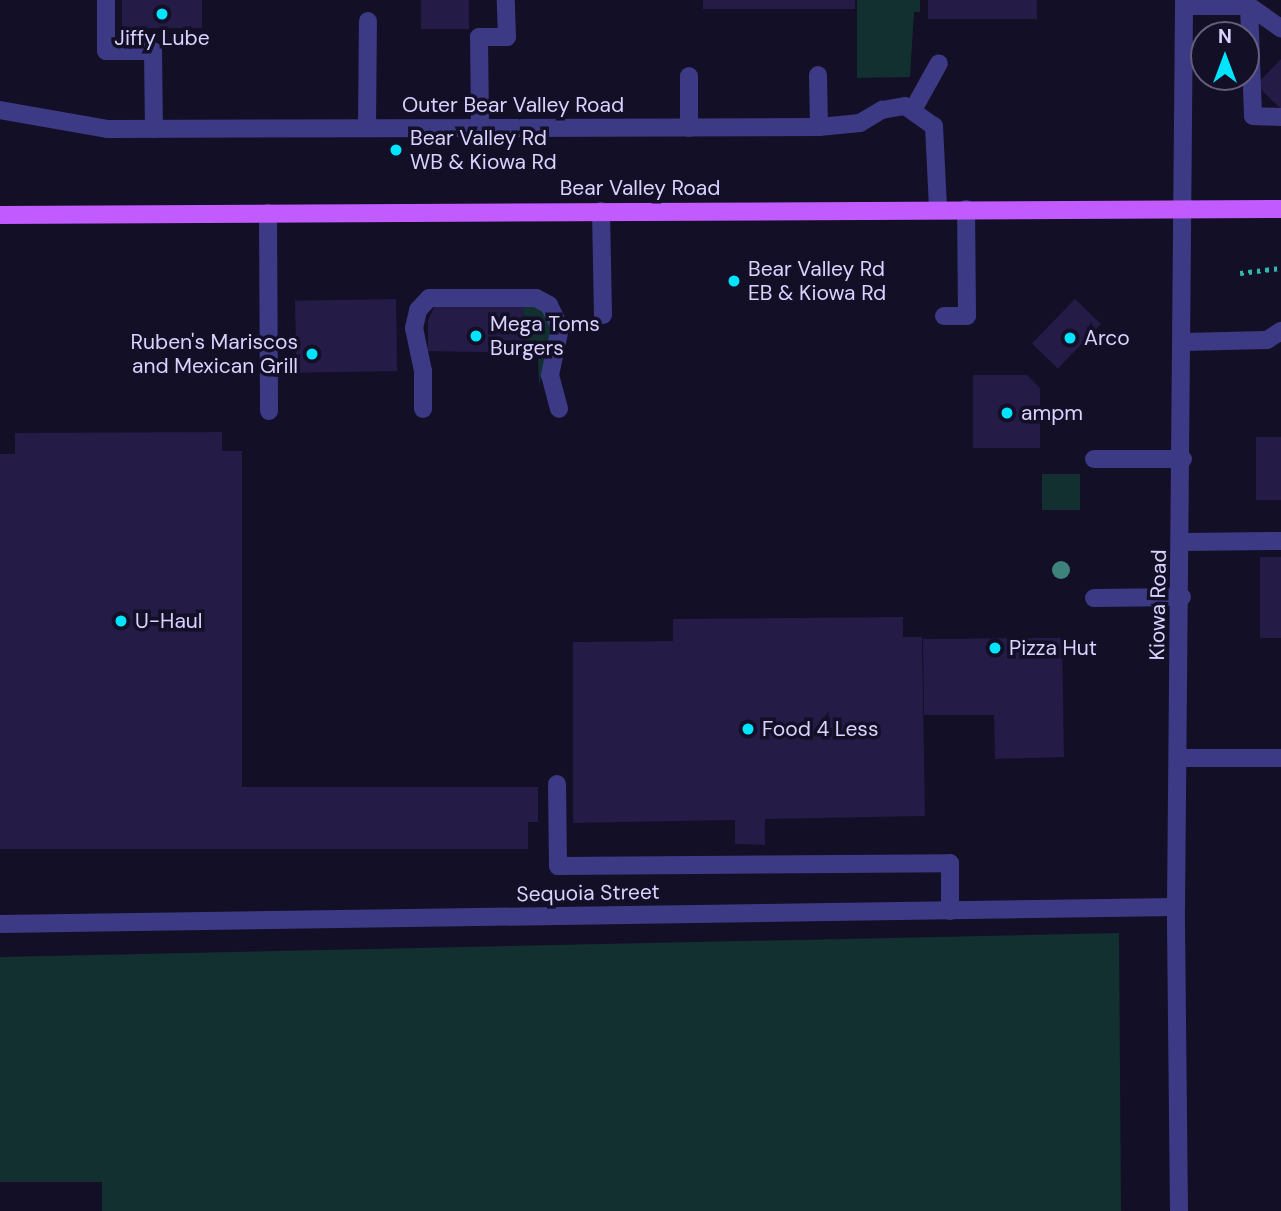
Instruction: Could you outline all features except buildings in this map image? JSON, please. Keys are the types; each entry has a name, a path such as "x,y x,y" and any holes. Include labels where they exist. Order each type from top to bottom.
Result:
{"main road":[{"name":"Bear Valley Road","path":"0,215 1281,209"}],"street":[{"path":"106,0 106,51 153,51 154,129"},
{"path":"480,128 479,37 507,37 506,0"},
{"path":"1184,3 1249,6 1281,28"},
{"name":"Kiowa Road","path":"1179,1211 1176,907 1182,597 1184,3"},
{"path":"1249,6 1253,116 1281,117"},
{"path":"368,21 368,128"},
{"path":"938,209 934,126 914,108 939,63"},
{"path":"818,75 819,127"},
{"path":"689,76 689,128"},
{"name":"Outer Bear Valley Road","path":"0,110 108,129 689,128 819,127 860,123 896,107 914,108"},
{"path":"944,316 967,316 966,209"},
{"path":"601,211 603,315"},
{"path":"268,213 269,411"},
{"path":"423,409 423,371 414,328 418,310 429,298 536,298 549,305 560,328 550,375 559,409"},
{"path":"1183,342 1266,340 1281,331"},
{"path":"1094,459 1182,459"},
{"path":"1182,542 1281,541"},
{"path":"1094,598 1182,597"},
{"path":"1178,758 1281,758"},
{"path":"556,784 558,866 950,863 950,911"},
{"name":"Sequoia Street","path":"0,924 1176,907"}],"path":[{"path":"1240,273 1281,268"}],"green space":[{"path":"857,0 920,0 920,12 914,12 910,77 857,78"},
{"path":"523,304 538,306 553,325 539,385 538,357 524,356"},
{"path":"1042,474 1080,474 1080,510 1042,510"},
{"path":"1119,933 1121,1211 102,1211 102,1182 0,1182 0,957"}],"place":[{"name":"Jiffy Lube","path":"162,14"},
{"name":"Bear Valley Rd WB & Kiowa Rd","path":"396,150"},
{"name":"Bear Valley Rd EB & Kiowa Rd","path":"734,281"},
{"name":"Mega Toms Burgers","path":"476,336"},
{"name":"Arco","path":"1070,338"},
{"name":"Ruben's Mariscos and Mexican Grill","path":"312,354"},
{"name":"ampm","path":"1007,413"},
{"name":"U-Haul","path":"121,621"},
{"name":"Pizza Hut","path":"995,648"},
{"name":"Food 4 Less","path":"748,729"}]}
